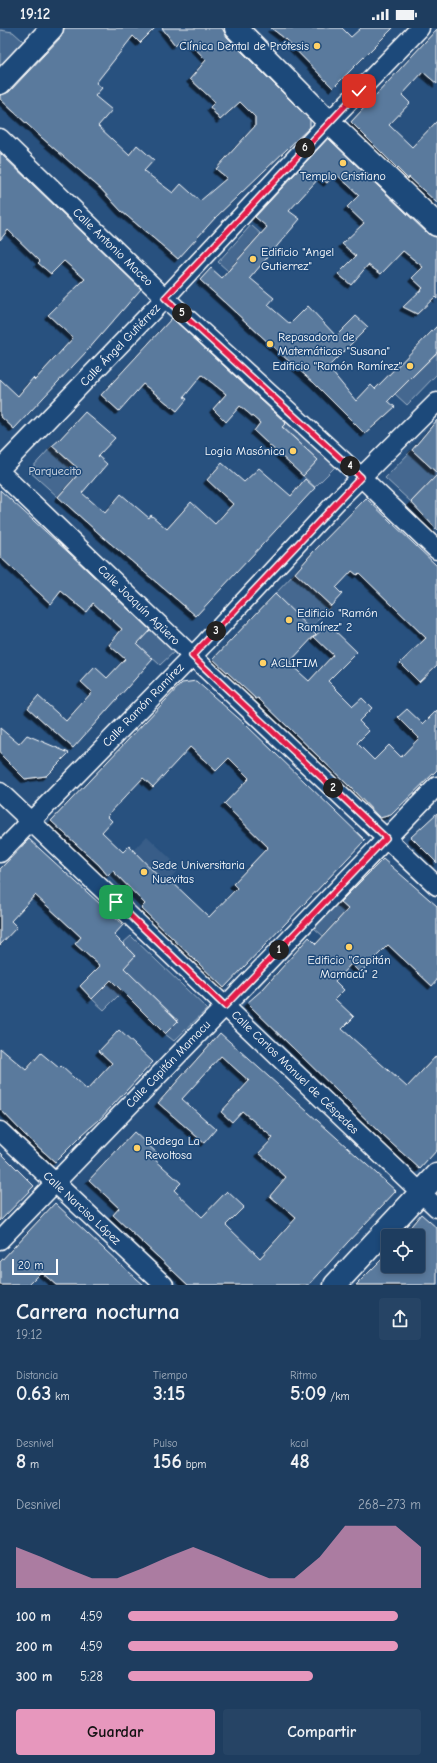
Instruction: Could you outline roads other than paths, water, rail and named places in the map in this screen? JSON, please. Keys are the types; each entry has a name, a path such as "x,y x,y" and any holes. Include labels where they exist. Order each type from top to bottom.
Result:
{"main road":[{"path":"0,83 52,28"},
{"path":"236,28 329,122 437,225"},
{"path":"335,1285 437,1176"}],"street":[{"name":"Calle Ángel Gutiérrez","path":"0,470 165,298 329,122 420,28"},
{"name":"Calle Antonio Maceo","path":"0,138 165,298 361,477 437,550"},
{"name":"Calle Ramón Ramírez","path":"0,853 192,656 361,477 437,402"},
{"name":"Calle Joaquín Agüero","path":"0,470 192,656 437,886"},
{"name":"Calle Capitán Mamacu","path":"0,1240 437,786"},
{"name":"Calle Carlos Manuel de Céspedes","path":"0,792 437,1208"},
{"name":"Calle Narciso López","path":"0,1131 164,1285"}],"place":[{"name":"Clínica Dental de Prótesis","path":"317,46"},
{"name":"Templo Cristiano","path":"343,163"},
{"name":"Edificio \"Angel Gutierrez\"","path":"253,259"},
{"name":"Repasadora de Matemáticas \"Susana\"","path":"270,344"},
{"name":"Edificio \"Ramón Ramírez\"","path":"410,366"},
{"name":"Logia Masónica","path":"293,451"},
{"name":"Edificio \"Ramón Ramírez\" 2","path":"289,620"},
{"name":"ACLIFIM","path":"263,663"},
{"name":"Sede Universitaria Nuevitas","path":"144,872"},
{"name":"Edificio \"Capitán Mamacú\" 2","path":"349,947"},
{"name":"Bodega La Revoltosa","path":"137,1148"}],"park label":[{"name":"Parquecito","path":"55,471"}]}
